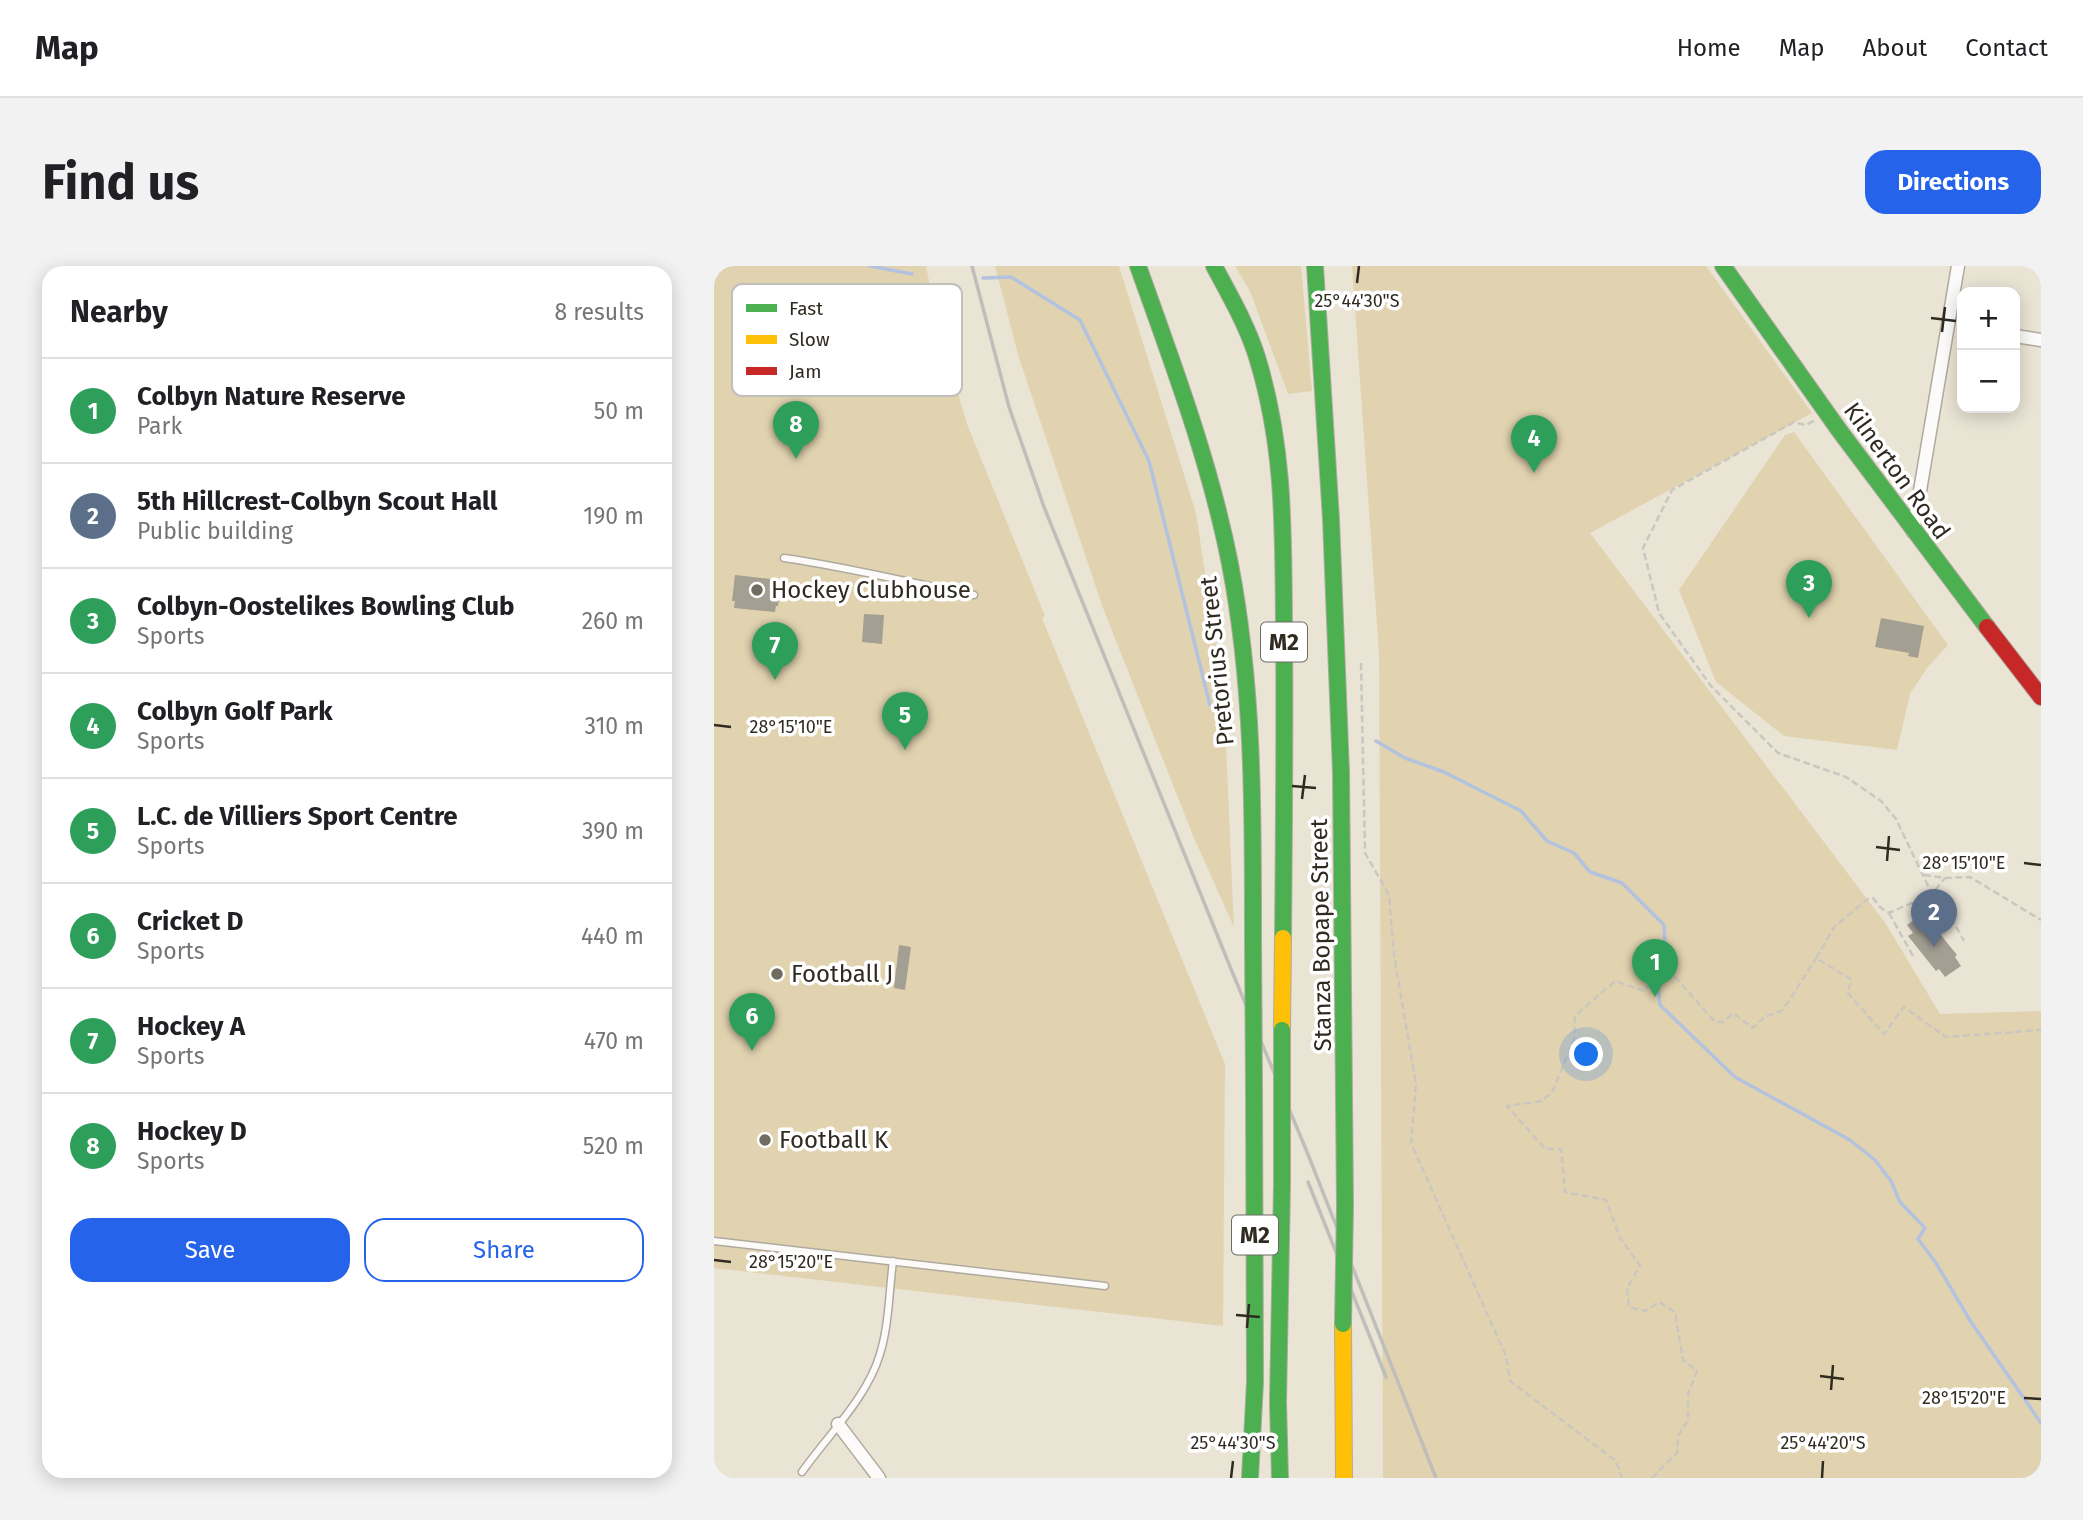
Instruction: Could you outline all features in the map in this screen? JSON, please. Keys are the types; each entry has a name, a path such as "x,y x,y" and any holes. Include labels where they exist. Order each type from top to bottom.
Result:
{"main road":[{"name":"Pretorius Street","path":"1138,266 1171,358 1211,486 1230,564 1241,635 1253,795 1255,1382"},
{"name":"M2","path":"1214,266 1237,309 1257,357 1278,447 1283,495 1285,694 1278,1402 1280,1478"},
{"name":"Stanza Bopape Street","path":"1315,266 1340,737 1344,934 1344,1478"},
{"name":"Kilnerton Road","path":"1723,266 1913,532 2041,697"},
{"name":"M2","path":"1255,1382 1257,1478"},
{"path":"1250,1478 1255,1382"}],"street":[{"path":"1913,532 1958,266"},
{"path":"1948,325 1957,326"},
{"path":"2020,337 2041,340"},
{"path":"838,1424 879,1478"}],"lane":[{"path":"783,558 848,568 898,581 974,594"},
{"path":"714,1241 1105,1286"},
{"path":"802,1472 864,1387 880,1353 893,1261"}],"path":[{"path":"1805,425 1794,422 1672,491 1643,548 1659,613 1712,686 1778,753 1846,777 1881,801 1896,819 1924,875 1964,941"},
{"path":"1361,663 1365,853 1389,895 1394,955 1416,1084 1411,1143 1506,1356 1510,1381 1616,1461 1622,1478"},
{"path":"1924,875 1970,877 2041,920"},
{"path":"1889,913 1934,892 1945,878"},
{"path":"1652,1478 1676,1453 1678,1436 1688,1420 1688,1394 1698,1371 1683,1360 1675,1312 1659,1302 1645,1311 1629,1307 1627,1289 1640,1265 1620,1238 1606,1200 1565,1192 1561,1149 1545,1149 1507,1106 1541,1101 1552,1093 1574,1039 1575,1016 1615,981 1644,991 1666,967 1715,1021 1724,1021 1733,1013 1753,1028 1764,1017 1781,1011 1835,926 1872,898 1889,913 1913,956"},
{"path":"1816,958 1852,980 1847,992 1884,1034 1904,1007 1945,1037 2041,1030"}],"shaded area":[{"path":"714,266 926,266 930,284 732,284 732,396 959,396 967,424 1045,616 1042,618 1225,1064 1223,1326 714,1268"},
{"path":"995,266 1119,266 1196,513 1224,701 1234,927 1194,838 1103,608 1019,358"},
{"path":"1235,266 1301,266 1312,391 1288,394 1250,291"},
{"path":"1352,266 1706,266 1812,413 1590,533 1886,924 1940,1014 2041,1011 2041,1478 1383,1478 1379,653"},
{"path":"1794,432 1948,645 1927,668 1910,694 1897,750 1784,736 1716,682 1679,590 1785,435"}],"building":[{"name":"Hockey Clubhouse","path":"735,575 781,580 775,612 734,608 735,601 732,601"},
{"path":"864,614 884,615 882,644 862,642"},
{"path":"1881,618 1924,626 1918,658 1908,656 1909,653 1875,647"},
{"path":"1923,913 1957,955 1955,957 1961,966 1945,977 1939,969 1936,971 1908,936 1913,933 1907,925"},
{"path":"899,945 911,947 905,990 894,988"}],"waterway":[{"path":"870,266 912,274"},
{"path":"983,278 1011,277 1080,320 1149,461 1210,705"},
{"path":"1376,741 1405,758 1444,772 1521,811 1547,841 1574,853 1590,872 1622,883 1664,925 1665,944 1655,960 1660,1005 1735,1077 1850,1140 1875,1160 1891,1181 1900,1202 1925,1228 1918,1239 2041,1423"}],"railway":[{"path":"972,266 1009,407 1044,507 1307,1152 1436,1478"},
{"path":"1308,1182 1386,1377"}],"traffic: fast":[{"path":"1138,266 1201,451 1230,564 1248,704 1253,939"},
{"path":"1214,266 1253,345 1266,391 1278,457 1284,590 1283,938"},
{"path":"1315,266 1331,519 1341,772 1345,1206"},
{"path":"1723,266 1839,430 1987,627"},
{"path":"1253,939 1254,1088"},
{"path":"1282,1030 1282,1185"},
{"path":"1254,1088 1255,1382"},
{"path":"1280,1478 1278,1402 1282,1185"},
{"path":"1343,1324 1345,1206"},
{"path":"1250,1478 1255,1382"}],"traffic: slow":[{"path":"1282,1030 1283,938"},
{"path":"1343,1324 1344,1478"}],"traffic: jam":[{"path":"1987,627 2041,697"}],"place":[{"name":"Hockey D","path":"796,459"},
{"name":"Colbyn Golf Park","path":"1534,473"},
{"name":"Hockey Clubhouse","path":"757,590"},
{"name":"Colbyn-Oostelikes Bowling Club","path":"1809,618"},
{"name":"Hockey A","path":"775,680"},
{"name":"L.C. de Villiers Sport Centre","path":"905,750"},
{"name":"5th Hillcrest-Colbyn Scout Hall","path":"1934,947"},
{"name":"Football J","path":"777,974"},
{"name":"Colbyn Nature Reserve","path":"1655,997"},
{"name":"Cricket D","path":"752,1051"},
{"name":"Football K","path":"765,1140"}]}
